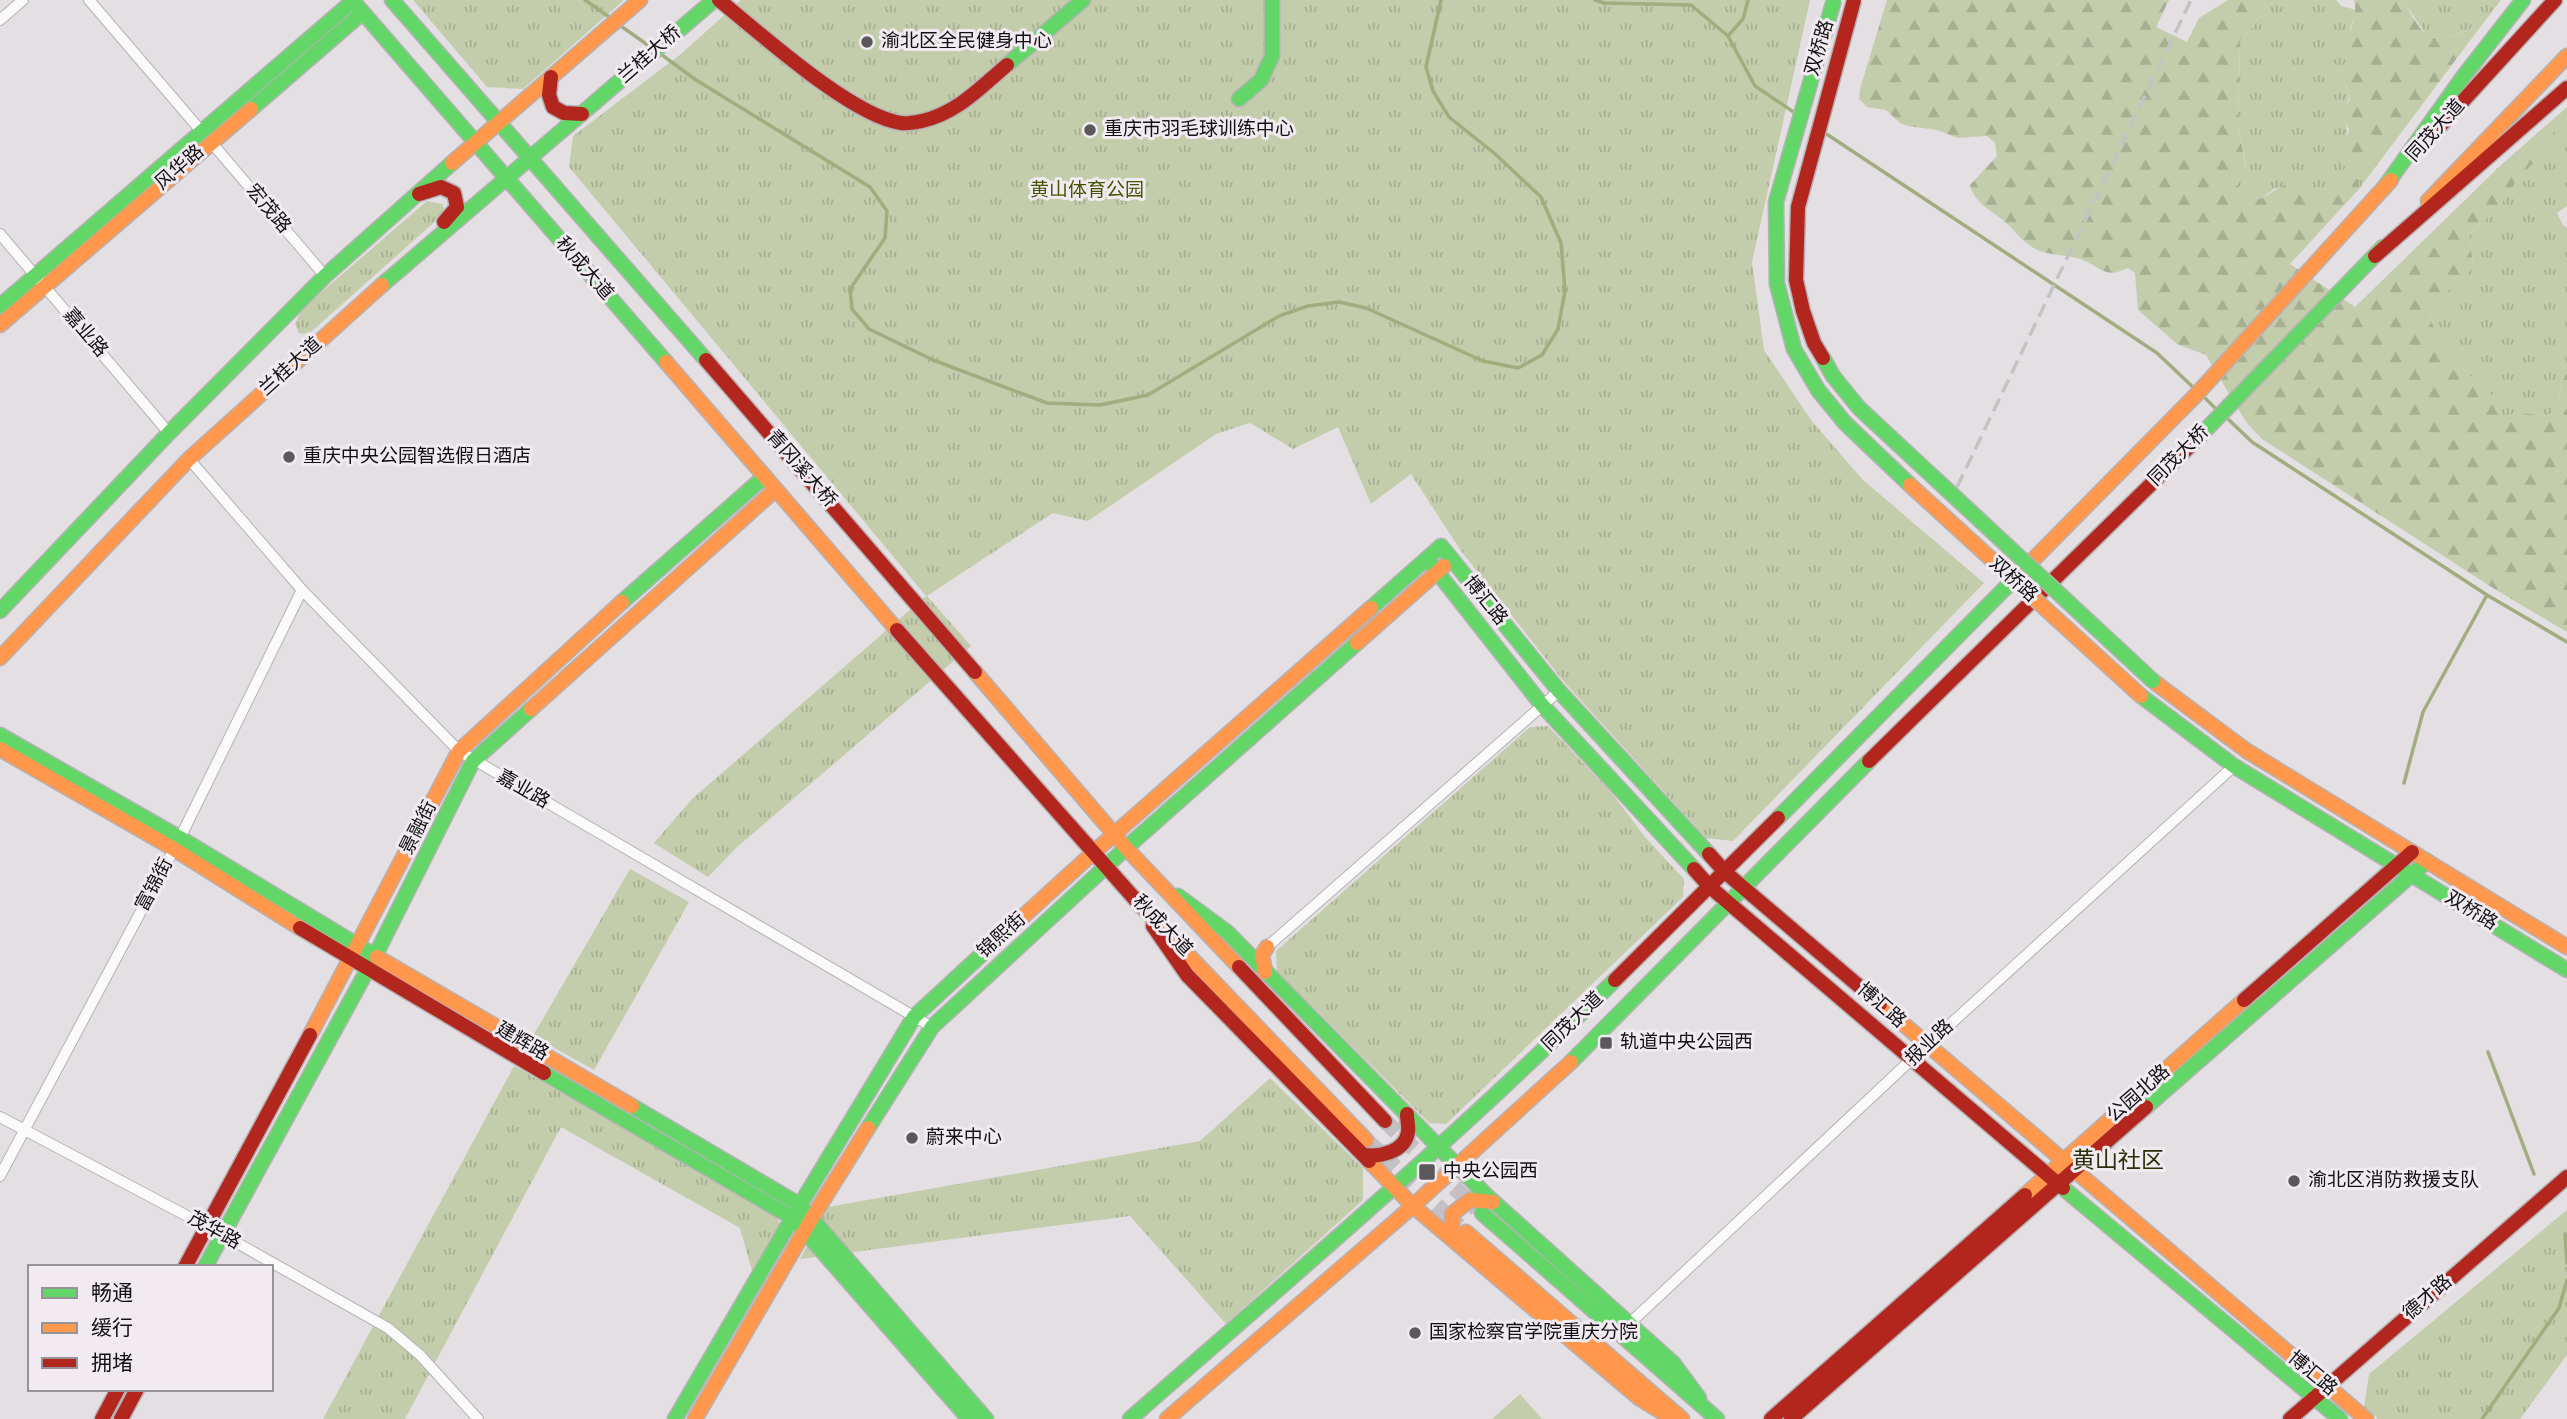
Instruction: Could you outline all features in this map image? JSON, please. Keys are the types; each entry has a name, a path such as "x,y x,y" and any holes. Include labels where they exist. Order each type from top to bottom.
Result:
{"main road":[{"name":"秋成大道","path":"392,0 613,255"},
{"name":"兰桂大道","path":"0,611 169,433 325,276 640,0"},
{"path":"717,0 839,93 871,114 900,123 932,119 957,108 1083,0"},
{"name":"兰桂大桥","path":"602,97 717,0"},
{"path":"1240,99 1261,80 1272,56 1272,0"},
{"name":"双桥路","path":"1833,0 1776,202 1777,284 1784,317 1794,349 1818,390 1875,454 2141,696 2234,766 2561,966"},
{"name":"双桥路","path":"1854,0 1798,207 1796,281 1814,343 1833,376 1859,408 1889,438 2152,681 2247,751 2567,947"},
{"path":"2384,188 2462,77 2523,0"},
{"name":"同茂大道","path":"2316,263 2555,0"},
{"name":"风华路","path":"0,325 41,280 356,5"},
{"name":"秋成大道","path":"356,5 816,537"},
{"path":"2375,256 2567,56"},
{"path":"551,77 548,91 550,102 556,111 567,115 582,114"},
{"path":"2375,256 2567,88"},
{"name":"兰桂大道","path":"0,658 189,459 371,296 602,97"},
{"path":"371,296 457,207 457,197 446,188 435,188 413,197"},
{"name":"青冈溪大桥","path":"613,255 986,685"},
{"name":"同茂大桥","path":"2012,621 2218,418 2375,256"},
{"name":"同茂大桥","path":"1991,600 2196,395 2316,263"},
{"name":"风华路","path":"0,306 41,280"},
{"name":"景融街","path":"186,1265 355,953 459,751 764,477"},
{"name":"景融街","path":"206,1265 372,962 473,761 775,490"},
{"name":"青冈溪大桥","path":"816,537 964,707"},
{"name":"锦熙街","path":"675,1419 796,1211 914,1017 1094,852 1441,546"},
{"name":"博汇路","path":"1441,546 1559,691 1725,872 2366,1419"},
{"name":"博汇路","path":"1427,559 1542,705 1728,904 2340,1419"},
{"name":"锦熙街","path":"695,1419 808,1225 932,1027 1126,848 1451,560"},
{"name":"同茂大道","path":"1130,1419 1439,1147 1560,1035 1725,872 1991,600"},
{"name":"同茂大道","path":"1167,1419 1413,1206 1568,1065 1933,697 2012,621"},
{"name":"秋成大道","path":"986,685 1126,848 1385,1121"},
{"name":"秋成大道","path":"964,707 1130,894 1366,1140"},
{"name":"建辉路","path":"0,735 355,953 796,1211 969,1419"},
{"name":"建辉路","path":"0,749 177,844"},
{"name":"公园北路","path":"2069,1166 2413,852"},
{"name":"公园北路","path":"1771,1419 2427,861"},
{"path":"1151,875 1227,932 1494,1203 1673,1363 1715,1417"},
{"path":"1130,894 1187,975 1413,1206 1461,1237 1682,1419"},
{"path":"1265,972 1262,955 1267,947"},
{"path":"1364,1156 1373,1157 1395,1151 1408,1135 1407,1114"},
{"name":"德才路","path":"2290,1419 2567,1177"},
{"name":"公园北路","path":"1791,1419 2053,1180"},
{"path":"1494,1203 1477,1198 1462,1202 1452,1214 1451,1228 1639,1398 1673,1419"},
{"path":"1482,1213 1715,1417"},
{"name":"建辉路","path":"808,1225 986,1419"},
{"path":"102,1419 117,1391"},
{"path":"121,1419 136,1391"}],"street":[{"path":"0,20 23,0"},
{"name":"宏茂路","path":"89,0 325,276"},
{"name":"嘉业路","path":"0,234 169,433"},
{"name":"嘉业路","path":"189,459 302,590 459,751 932,1027"},
{"name":"富锦街","path":"0,1176 177,844 302,590"},
{"path":"1267,947 1559,691"},
{"name":"报业路","path":"1629,1324 1927,1046 2234,766"},
{"name":"茂华路","path":"0,1117 222,1235 387,1328 420,1354 478,1419"}],"green space":[{"path":"413,0 624,0 523,89 487,87"},
{"name":"黄山体育公园","path":"741,0 1810,0 1752,262 1764,350 1811,420 1863,480 1984,583 1733,841 1706,838 1565,683 1461,551 1411,474 1371,504 1338,427 1293,449 1250,423 1216,434 1088,521 1053,513 927,596 971,646 736,848 708,877 654,843 692,799 926,596 569,167 573,136 681,54"},
{"path":"1887,0 2169,0 2156,27 2187,42 2199,18 2228,0 2263,0 2266,8 2240,40 2238,126 2247,173 2238,177 2237,185 2242,191 2260,199 2284,185 2303,183 2327,190 2351,177 2359,180 2359,189 2290,264 2355,307 2501,165 2567,107 2567,119 2552,134 2537,160 2521,175 2498,208 2469,235 2472,269 2434,304 2430,315 2446,347 2469,375 2491,394 2504,416 2551,413 2556,408 2561,378 2567,373 2567,632 2493,588 2262,439 2246,422 2206,355 2177,344 2138,310 2135,273 2128,268 2114,273 2104,271 2078,258 2040,251 2024,241 1979,201 1972,191 1970,185 1997,156 1995,143 1987,136 1958,138 1937,130 1908,126 1900,123 1886,110 1867,107 1859,99 1860,89"},
{"path":"2263,0 2336,0 2341,6 2357,10 2350,29 2349,54 2341,72 2350,92 2345,114 2348,136 2346,145 2372,152 2379,148 2389,149 2359,189 2359,180 2351,177 2327,190 2303,183 2274,189 2260,199 2242,191 2237,185 2238,176 2246,165 2238,126 2240,40 2266,8"},
{"path":"2354,0 2401,0 2421,28 2434,38 2448,37 2473,28 2475,34 2389,149 2372,153 2349,170 2338,161 2341,155 2348,152 2346,145 2349,130 2343,114 2350,92 2341,79 2341,72 2349,54 2348,40 2355,14"},
{"path":"2401,0 2501,0 2475,34 2473,28 2445,39 2429,37"},
{"path":"2567,119 2567,206 2557,213 2567,228 2567,373 2561,378 2556,408 2551,414 2517,414 2504,417 2491,394 2469,375 2446,347 2430,315 2434,304 2473,263 2469,235 2498,208 2521,175 2537,160 2552,134"},
{"path":"427,201 443,204 444,211 440,217 312,331 299,333 295,324 302,309"},
{"path":"1548,726 1611,792 1645,837 1684,879 1683,897 1446,1124 1429,1123 1277,971 1276,951 1530,727"},
{"path":"630,869 689,902 594,1070 533,1036"},
{"path":"514,1066 775,1214 781,1226 753,1274 740,1228 561,1127 405,1419 323,1419"},
{"path":"1270,1078 1363,1168 1363,1200 1226,1324 1130,1216 800,1259 828,1207 1200,1141"},
{"path":"2567,1210 2567,1355 2520,1419 2378,1419 2364,1407 2369,1374"},
{"path":"1520,1394 1542,1419 1492,1419"}],"waterway":[{"path":"585,0 612,19"},
{"path":"658,52 696,80 870,187 887,211 885,238 850,289 852,309 869,329 933,360 1047,403 1100,405 1148,395 1279,316 1308,306 1339,302 1366,308 1483,361 1518,368 1542,355 1558,329 1565,291 1561,243 1541,197 1494,153 1449,117 1433,91 1426,67 1441,0"},
{"path":"1595,0 1604,3 1691,5 1728,36 1755,86 1798,115"},
{"path":"1728,36 1743,19 1748,0"},
{"path":"618,24 652,48"},
{"path":"1822,131 2157,353 2195,389"},
{"path":"2201,394 2218,411"},
{"path":"2227,418 2252,442 2487,595 2567,642"},
{"path":"2404,783 2423,712 2487,595"},
{"path":"2488,1052 2534,1174"},
{"path":"2565,1234 2567,1263"},
{"path":"2482,1419 2559,1308 2567,1280"}],"tunnel":[{"path":"1385,1121 1477,1209"},
{"path":"1366,1140 1459,1226"}],"railway":[{"path":"1957,487 2191,0"}],"traffic: fast":[{"path":"352,0 666,362"},
{"path":"392,0 706,360"},
{"path":"382,285 714,0"},
{"path":"1007,65 1083,0"},
{"path":"1239,99 1261,80 1272,56 1272,0"},
{"path":"1834,0 1776,202 1777,284 1794,349 1818,390 1845,423 1910,485"},
{"path":"2384,188 2463,77 2523,0"},
{"path":"0,306 353,1"},
{"path":"251,109 362,13"},
{"path":"0,611 169,433 325,276 452,163"},
{"path":"2193,443 2383,247"},
{"path":"1823,358 1833,376 1859,408 2153,681"},
{"path":"622,602 764,477"},
{"path":"1371,608 1441,546 1559,691 1709,854"},
{"path":"1427,559 1542,705 1694,869"},
{"path":"1778,818 2027,566"},
{"path":"868,1128 932,1027 1126,848 1357,643"},
{"path":"2141,696 2234,766 2567,970"},
{"path":"206,1265 375,956 473,761 531,709"},
{"path":"0,735 180,838 377,957"},
{"path":"1571,1062 1869,761"},
{"path":"2146,1107 2427,861"},
{"path":"1178,896 1227,932 1486,1195 1673,1363 1699,1398"},
{"path":"675,1419 914,1017 993,944"},
{"path":"1130,1419 1437,1149 1615,980"},
{"path":"544,1073 793,1218 969,1419"},
{"path":"632,1106 800,1205 986,1419"},
{"path":"2063,1188 2340,1419"},
{"path":"1482,1213 1717,1419"}],"traffic: slow":[{"path":"452,163 640,0"},
{"path":"2428,201 2567,56"},
{"path":"0,325 251,109"},
{"path":"2027,566 2196,395 2391,180"},
{"path":"0,658 189,459 382,285"},
{"path":"666,362 897,630"},
{"path":"1910,485 2141,696"},
{"path":"531,709 775,490"},
{"path":"1357,643 1444,566"},
{"path":"310,1035 459,751 622,602"},
{"path":"993,944 1371,608"},
{"path":"975,672 1126,848 1239,967"},
{"path":"2153,681 2247,751 2567,947"},
{"path":"0,749 174,849 300,928"},
{"path":"1141,906 1366,1140"},
{"path":"1265,972 1262,955 1267,947"},
{"path":"377,957 632,1106"},
{"path":"2025,1195 2244,1000"},
{"path":"1880,1004 2366,1419"},
{"path":"1167,1419 1413,1206 1571,1062"},
{"path":"695,1419 812,1218 868,1128"},
{"path":"1369,1161 1413,1206 1639,1398 1673,1419"},
{"path":"1456,1242 1452,1214 1470,1200 1493,1202"},
{"path":"1466,1232 1682,1419"}],"traffic: jam":[{"path":"719,0 832,90 881,117 901,123 922,121 957,106 1007,65"},
{"path":"1823,358 1814,343 1796,280 1798,207 1854,0"},
{"path":"2420,148 2555,0"},
{"path":"551,77 549,95 553,107 564,113 582,114"},
{"path":"2375,256 2567,88"},
{"path":"419,194 441,187 454,193 457,207 444,222"},
{"path":"706,360 975,672"},
{"path":"1869,761 2193,443"},
{"path":"897,630 1141,906"},
{"path":"1615,980 1778,818"},
{"path":"2244,1000 2412,852"},
{"path":"1709,854 1725,872 1880,1004"},
{"path":"1694,869 1710,887 2063,1188"},
{"path":"1153,926 1187,975 1369,1161"},
{"path":"300,928 544,1073"},
{"path":"1239,967 1385,1121"},
{"path":"186,1265 310,1035"},
{"path":"1791,1419 2146,1107"},
{"path":"1364,1155 1384,1154 1397,1149 1406,1139 1407,1114"},
{"path":"2290,1419 2567,1177"},
{"path":"1771,1419 2025,1195"},
{"path":"102,1419 117,1391"},
{"path":"121,1419 136,1391"}],"place":[{"name":"渝北区全民健身中心","path":"867,42"},
{"name":"重庆市羽毛球训练中心","path":"1090,130"},
{"name":"重庆中央公园智选假日酒店","path":"289,457"},
{"name":"轨道中央公园西","path":"1606,1043"},
{"name":"蔚来中心","path":"912,1138"},
{"name":"中央公园西","path":"1427,1172"},
{"name":"渝北区消防救援支队","path":"2294,1181"},
{"name":"国家检察官学院重庆分院","path":"1415,1333"}],"district":[{"name":"黄山社区","path":"2118,1162"}]}
